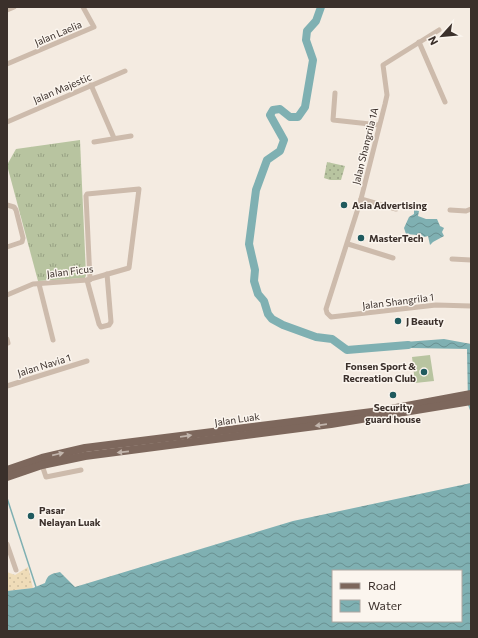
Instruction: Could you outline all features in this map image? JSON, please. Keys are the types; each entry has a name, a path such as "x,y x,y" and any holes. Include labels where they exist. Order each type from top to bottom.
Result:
{"main road":[{"name":"Jalan Luak","path":"7,477 42,465 86,456 381,417 456,400 471,394"},
{"name":"Jalan Luak","path":"7,470 42,458 84,448 456,400 471,401"},
{"path":"154,440 157,444 185,444"},
{"path":"117,444 143,443 146,445 147,449"}],"street":[{"path":"7,10 14,7"},
{"name":"Jalan Laelia","path":"7,64 94,27 83,7"},
{"name":"Jalan Shangrila 1A","path":"328,315 326,309 348,244 361,199 387,95 383,65 438,30"},
{"path":"419,42 445,102"},
{"name":"Jalan Majestic","path":"7,122 125,71"},
{"path":"91,85 114,138"},
{"path":"335,92 333,120 379,125"},
{"path":"94,142 131,136"},
{"name":"Jalan Ficus","path":"7,295 33,284 88,280 129,268 139,189 86,196 88,280"},
{"path":"361,199 396,209"},
{"path":"7,205 14,207 16,210 23,238 19,245 7,247"},
{"path":"450,210 466,211 471,209"},
{"path":"348,244 393,258"},
{"path":"452,259 471,260"},
{"path":"88,280 99,324 101,327 109,325 111,322 107,274"},
{"path":"39,284 52,340"},
{"name":"Jalan Shangrila 1","path":"328,315 331,317 389,312 436,305 471,306"},
{"name":"Jalan Navia 1","path":"7,386 87,361"},
{"path":"42,465 46,477 80,470"},
{"path":"7,544 16,570"}],"green space":[{"path":"80,140 86,275 85,278 38,281 7,165 16,149"},
{"path":"327,162 345,166 341,180 330,180 324,178"},
{"path":"430,355 434,381 415,383 412,357"}],"sand":[{"path":"28,567 33,588 7,591 7,572 15,575"}],"water":[{"path":"414,209 419,211 418,216 426,219 437,219 440,226 444,228 442,232 444,236 430,245 428,236 420,238 417,235 406,234 404,228 409,217 414,214"},
{"path":"444,339 471,344 471,413 468,405 467,349 411,348 398,345 405,342"},
{"path":"471,483 471,631 7,631 7,591 33,588 45,583 50,575 60,572 75,587 293,521"}],"waterway":[{"path":"321,7 316,21 307,31 306,40 313,60 305,107 298,117 290,117 280,109 273,110 270,115 284,140 280,151 267,160 256,190 249,244 255,270 254,281 258,294 264,301 268,314 272,319 283,325 316,337 332,339 347,350 408,345"},
{"path":"7,498 36,587"}],"place":[{"name":"Asia Advertising","path":"344,205"},
{"name":"MasterTech","path":"361,238"},
{"name":"J Beauty","path":"398,321"},
{"name":"Fonsen Sport & Recreation Club","path":"424,372"},
{"name":"Security guard house","path":"393,395"},
{"name":"Pasar Nelayan Luak","path":"31,516"}]}
